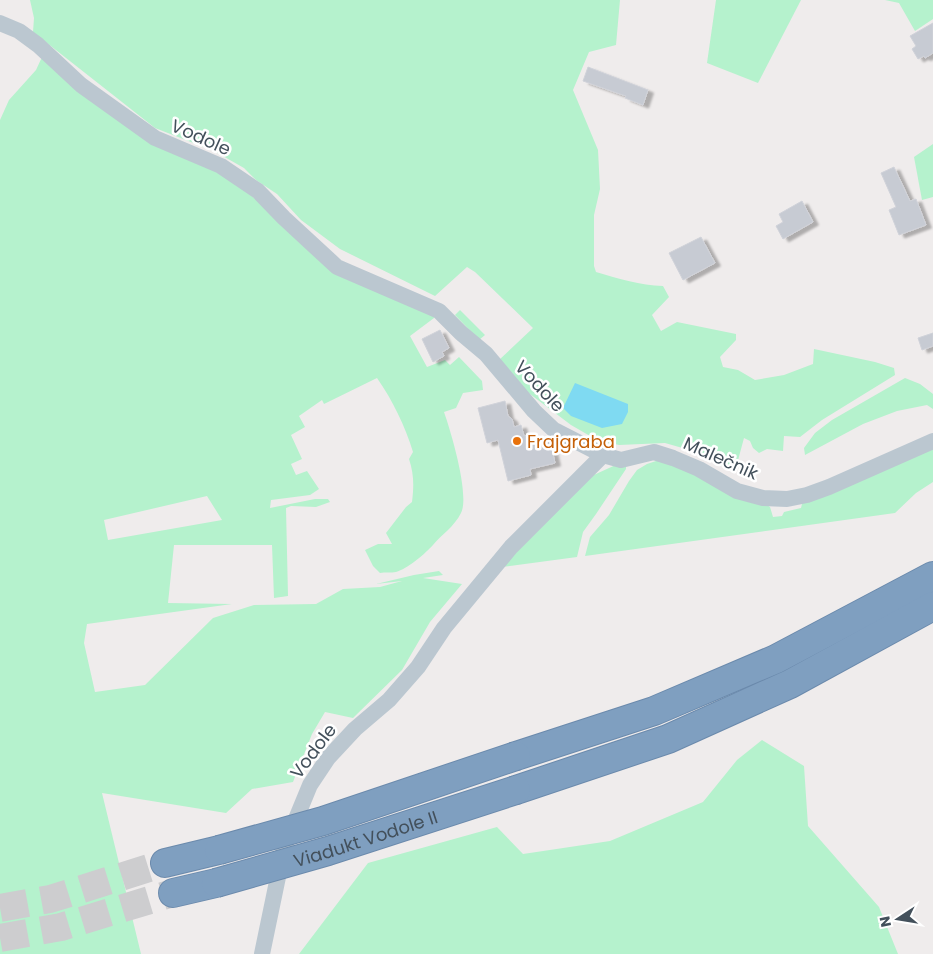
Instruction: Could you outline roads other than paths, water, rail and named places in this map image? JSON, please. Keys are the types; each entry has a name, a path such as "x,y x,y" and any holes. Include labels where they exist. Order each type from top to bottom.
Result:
{"highway":[{"name":"Viadukt Vodole II","path":"165,863 323,821 654,711 776,659 933,576"},
{"name":"Viadukt Vodole II","path":"174,894 338,848 668,739 790,684 933,606"}],"street":[{"name":"Vodole","path":"0,23 19,31 38,45 81,85 155,138 221,166 258,191 284,218 338,267 439,311 486,354 534,411 554,430 603,455 511,547 444,628 418,667 389,700 355,729 328,758 310,785 284,848 262,954"},
{"name":"Malečnik","path":"603,455 621,460 654,452 699,469 737,491 763,498 786,499 829,487 933,441"}],"water":[{"path":"575,383 628,404 628,412 622,424 602,428 571,416 563,408"}],"tunnel":[{"path":"0,908 50,899 165,863"},
{"path":"0,938 61,927 173,893"}],"place":[{"name":"Frajgraba","path":"517,441"}]}
